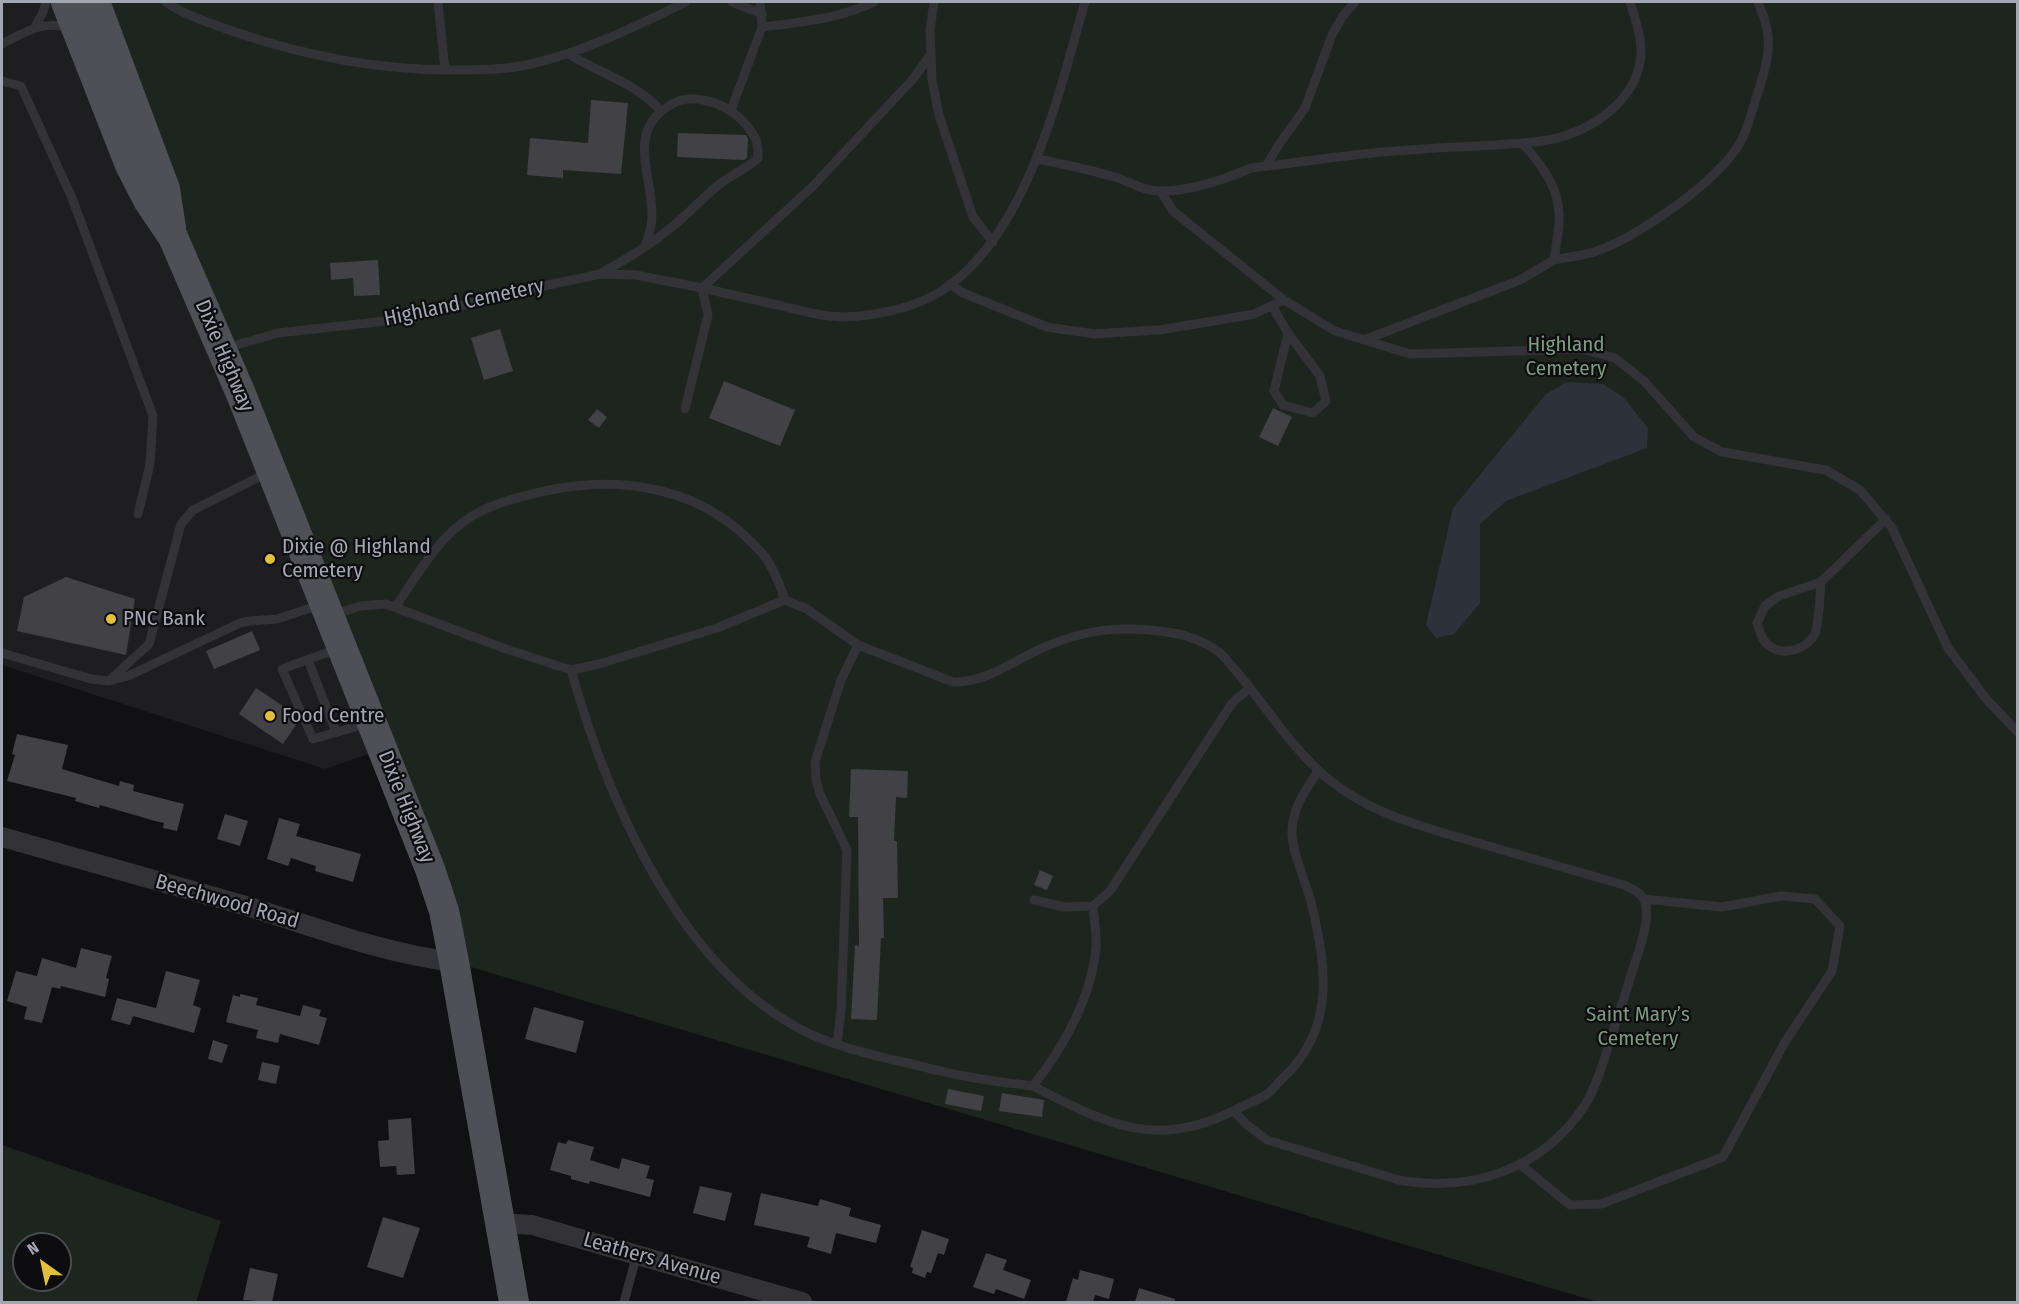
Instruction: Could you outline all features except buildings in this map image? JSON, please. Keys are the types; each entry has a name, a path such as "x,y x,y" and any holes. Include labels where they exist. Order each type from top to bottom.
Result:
{"main road":[{"name":"Dixie Highway","path":"89,2 79,34 129,165 172,237 222,349 430,869 444,911 514,1302"},
{"name":"Dixie Highway","path":"89,2 165,189 172,237"}],"street":[{"name":"Beechwood Road","path":"2,837 244,905 385,950 454,962"},
{"name":"Leathers Avenue","path":"500,1223 532,1225 802,1302"}],"lane":[{"path":"35,27 46,2"},
{"path":"166,2 220,27 272,45 334,59 398,68 445,70 494,70 568,54 634,27 686,2"},
{"path":"438,2 445,70"},
{"path":"732,2 762,14"},
{"path":"731,110 762,27 760,2"},
{"path":"762,27 829,18 857,10 874,2"},
{"path":"934,2 930,30 932,80 939,115 973,217 993,242"},
{"path":"601,274 636,274 806,312 843,317 880,313 918,302 940,292 964,273 993,242 1033,171 1052,117 1085,2"},
{"path":"1266,166 1305,108 1332,35 1342,17 1355,2"},
{"path":"1037,159 1069,165 1161,192 1197,186 1251,168 1394,151 1522,143 1563,136 1584,128 1607,113 1625,97 1634,82 1641,53 1630,2"},
{"path":"1364,340 1520,280 1554,260 1593,252 1624,239 1687,196 1725,163 1740,143 1748,125 1768,48 1768,35 1758,2"},
{"path":"2,44 35,27 60,25 79,34"},
{"path":"568,54 588,66 631,84 650,98 660,110"},
{"path":"702,288 812,187 913,79 931,54"},
{"path":"2,81 21,86 48,142 93,251 153,416 150,464 138,514"},
{"path":"601,274 629,258 672,227 718,185 748,167 758,158 756,140 741,119 731,110 692,98 679,100 660,110 650,123 645,136 644,150 652,213 651,228 645,246"},
{"path":"1522,143 1543,168 1558,203 1560,215 1554,260"},
{"path":"1161,192 1173,211 1284,300 1335,331 1410,354 1581,349 1615,358 1644,381 1694,437 1722,452 1826,470 1860,490 1892,528 1948,648 1988,700 2018,732"},
{"name":"Highland Cemetery","path":"222,349 278,333 413,318 514,292 601,274"},
{"path":"950,284 972,297 1047,327 1094,334 1159,330 1254,314 1284,300"},
{"path":"685,409 708,315 702,288"},
{"path":"1272,306 1288,333 1320,376 1326,401 1313,413 1283,405 1274,391 1288,333"},
{"path":"109,681 149,644 182,524 193,510 272,470"},
{"path":"396,606 438,545 456,527 472,516 518,497 588,484 614,483 637,485 703,505 726,521 765,556 778,580 785,600"},
{"path":"1821,582 1815,634 1801,648 1787,652 1771,647 1761,637 1757,623 1765,606 1779,596 1821,582 1886,519"},
{"path":"2,653 91,679 109,681 128,676 240,623 386,604 550,665 571,670 599,664 717,628 785,600 807,609 858,645 953,682 967,683 1071,637 1115,628 1176,633 1190,637 1218,651 1318,771 1348,794 1376,810 1412,824 1624,885 1635,890 1644,899 1648,916 1623,1002 1594,1088 1585,1106 1563,1133 1521,1165 1496,1176 1465,1183 1418,1184 1267,1140 1246,1124 1234,1111"},
{"path":"837,1044 844,967 847,850 819,794 815,762 841,680 858,645"},
{"path":"342,647 282,669 313,739 371,722"},
{"path":"308,660 336,732"},
{"path":"571,670 584,718 609,785 636,841 676,910 704,950 731,979 759,1002 804,1031 837,1044 965,1076 1033,1086 1104,1121 1129,1129 1153,1131 1198,1126 1216,1120 1267,1094 1290,1072 1304,1054 1322,1014 1323,963 1312,905 1292,834 1297,804 1318,771"},
{"path":"1034,900 1064,908 1093,906 1110,891 1232,703 1250,688"},
{"path":"1521,1165 1570,1205 1601,1204 1723,1157 1785,1042 1832,971 1839,926 1815,899 1781,896 1722,907 1644,899"},
{"path":"1033,1086 1058,1054 1079,1010 1091,977 1096,946 1093,906"},
{"path":"624,1302 637,1254"}],"shaded area":[{"path":"2,2 95,2 383,749 325,769 2,665"},
{"path":"1567,382 1603,384 1624,398 1648,428 1647,448 1506,501 1480,524 1480,603 1454,634 1436,638 1426,625 1453,508 1546,394"}],"green space":[{"name":"Saint Mary’s Cemetery","path":"95,2 2017,2 2017,1302 1598,1302 454,962"},
{"path":"2,1145 221,1221 196,1302 2,1302"}],"place":[{"name":"Dixie @ Highland Cemetery","path":"270,559"},
{"name":"PNC Bank","path":"111,619"},
{"name":"Food Centre","path":"270,716"}]}
